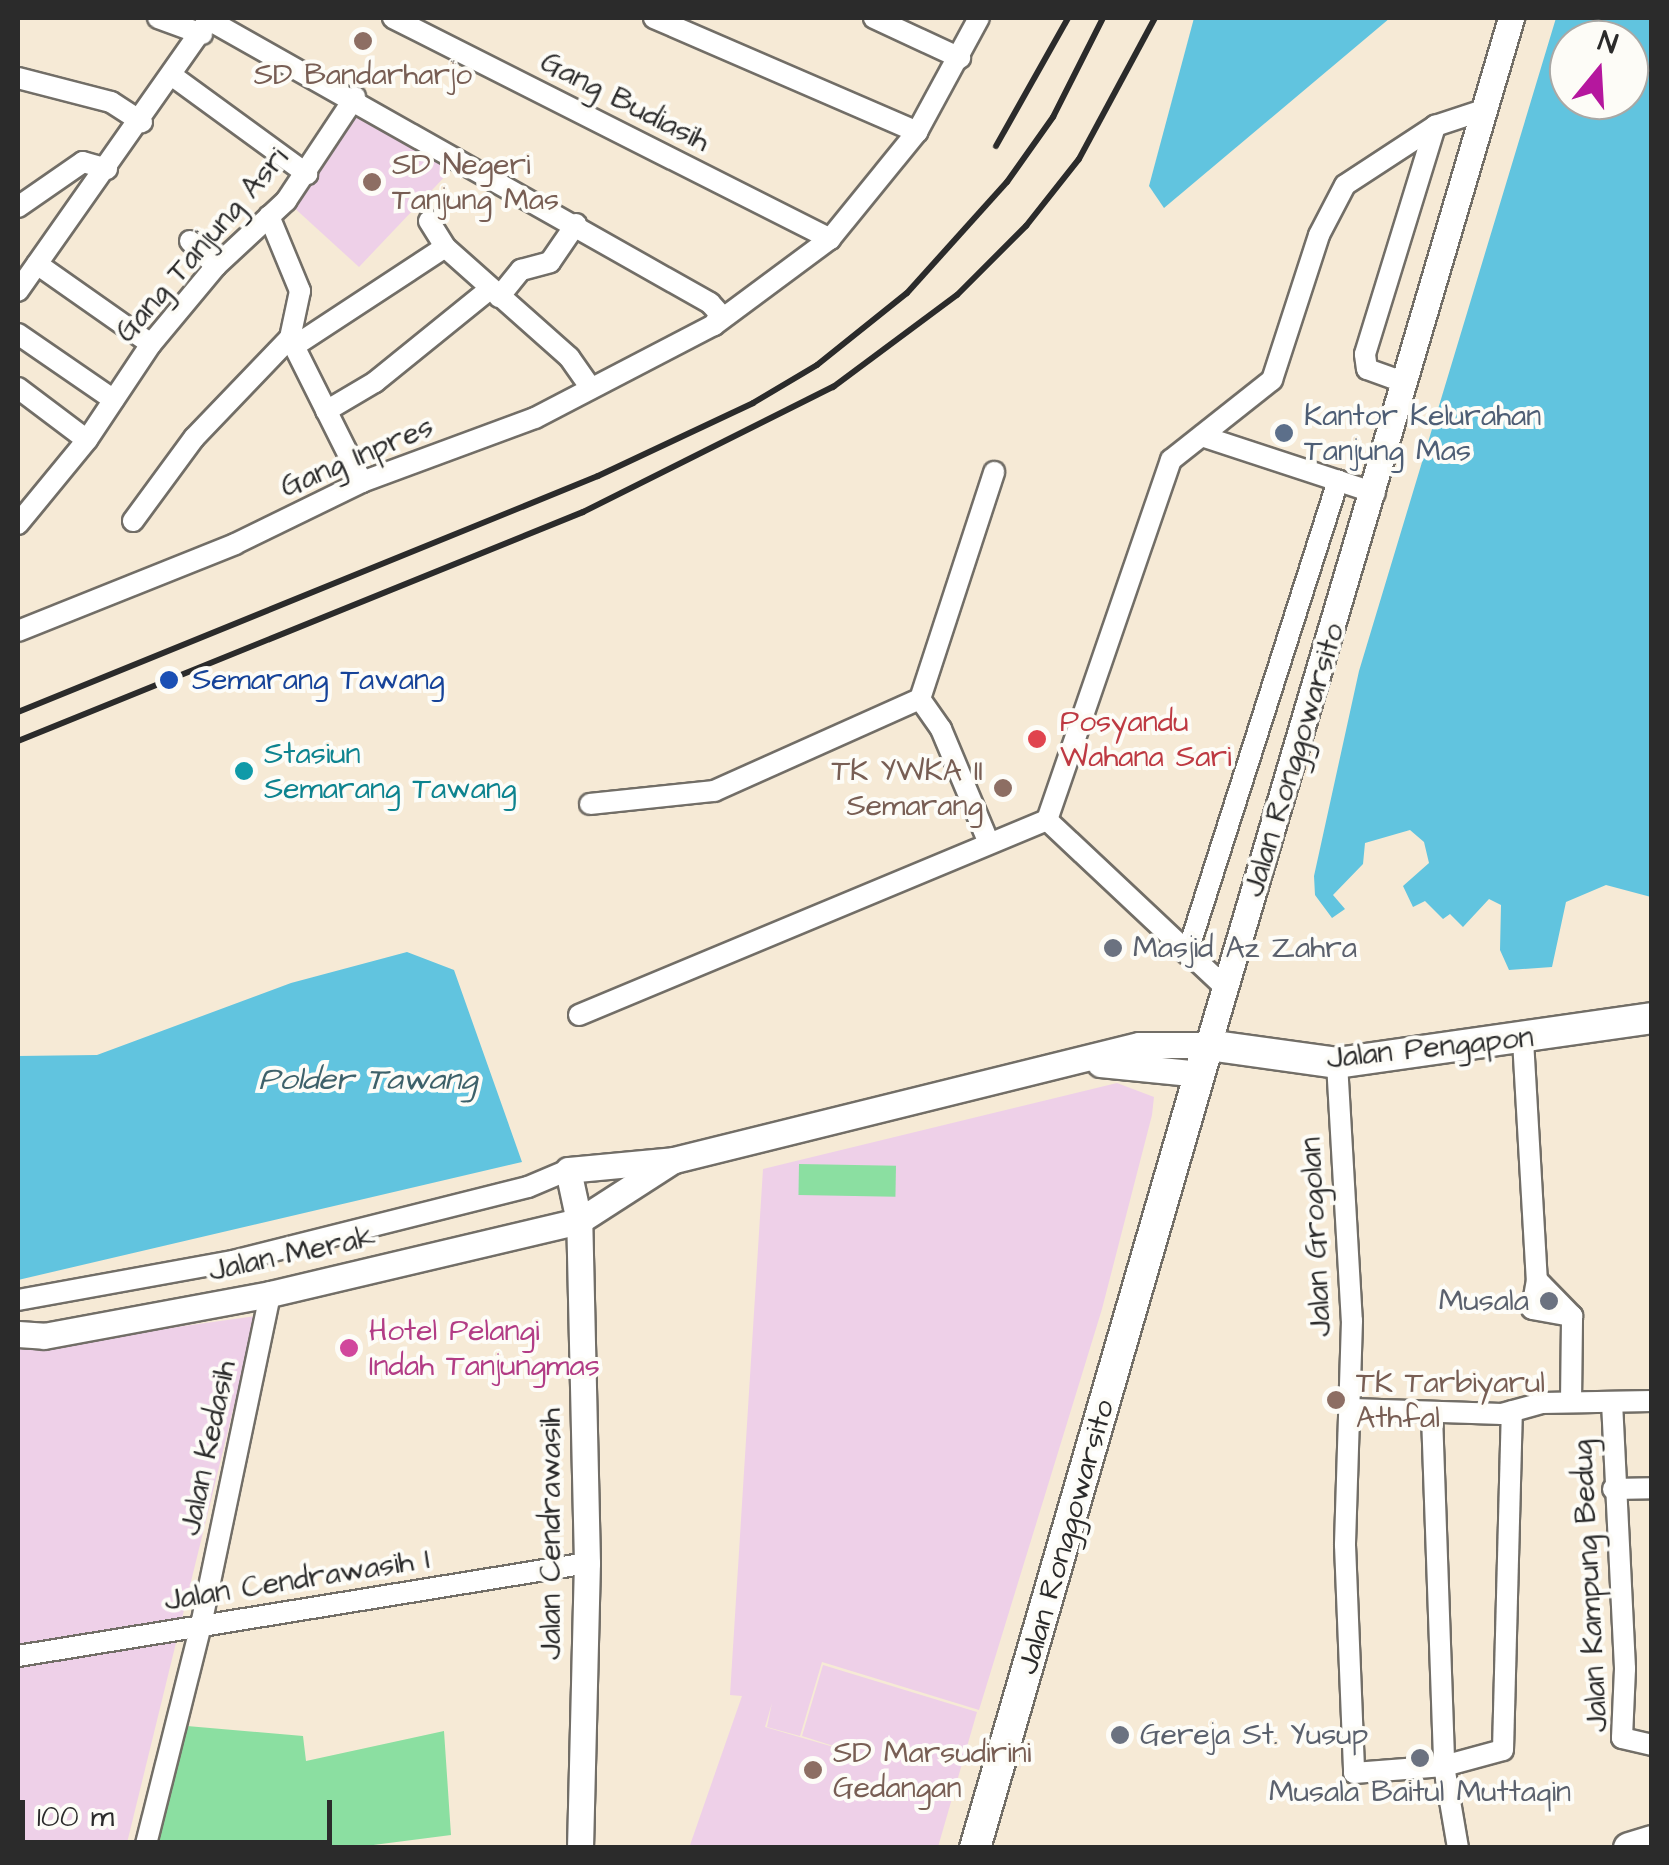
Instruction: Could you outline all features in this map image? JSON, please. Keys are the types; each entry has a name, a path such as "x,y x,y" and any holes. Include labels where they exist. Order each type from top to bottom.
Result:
{"highway":[{"name":"Jalan Pengapon","path":"1204,1059 1336,1063 1523,1040 1652,1018"},
{"name":"Jalan Ronggowarsito","path":"974,1848 1204,1059"}],"main road":[{"name":"Jalan Ronggowarsito","path":"1204,1059 1375,493 1511,18"},
{"path":"570,1181 1086,1063 1204,1059"},
{"path":"579,1220 674,1160"},
{"path":"570,1181 630,1186"},
{"name":"Jalan Cendrawasih","path":"570,1181 579,1220 587,1563 580,1848"},
{"name":"Jalan Merak","path":"18,1334 44,1336 270,1294 579,1220"}],"street":[{"path":"158,18 207,24 354,97 718,309 714,325"},
{"name":"Gang Budiasih","path":"393,18 830,238"},
{"path":"654,18 916,132"},
{"path":"874,18 960,58"},
{"name":"Gang Inpres","path":"18,631 236,544 362,482 536,418 590,386 714,325 830,238 916,132 979,18"},
{"path":"18,292 174,77 207,24"},
{"path":"174,77 307,174"},
{"path":"18,78 111,102 142,122"},
{"name":"Gang Tanjung Asri","path":"22,512 87,440 151,344 216,266 307,174 354,97"},
{"path":"1048,820 1158,487 1171,460 1272,380 1334,199 1362,170 1435,126 1483,110"},
{"path":"1406,383 1367,369 1365,354 1435,126"},
{"path":"18,207 82,162 107,169"},
{"path":"269,216 300,291 293,341 362,482"},
{"path":"430,221 445,248 569,356 590,386"},
{"path":"326,411 374,382 521,270 550,262 576,224"},
{"path":"190,241 216,266"},
{"path":"134,521 194,438 293,341 445,248"},
{"path":"38,264 151,344"},
{"path":"18,334 114,400"},
{"path":"18,388 87,440"},
{"path":"1202,436 1375,493"},
{"path":"590,804 714,791 920,699 994,472"},
{"path":"1187,954 1338,480"},
{"path":"920,699 941,729 988,841"},
{"path":"579,1015 988,841 1048,820"},
{"path":"1048,820 1226,988"},
{"path":"1523,1040 1537,1280 1532,1311 1572,1316"},
{"name":"Jalan Grogolan","path":"1336,1063 1352,1408 1345,1545 1352,1770 1444,1766"},
{"path":"18,1300 233,1262 528,1187 570,1181"},
{"path":"1537,1280 1572,1316 1571,1402"},
{"name":"Jalan Kedasih","path":"145,1848 202,1625 270,1294"},
{"path":"1352,1408 1432,1415 1512,1412 1571,1402 1651,1401 1652,1416"},
{"name":"Jalan Kampung Bedug","path":"1612,1402 1613,1488 1625,1669 1622,1738 1652,1745"},
{"path":"1444,1766 1501,1752 1508,1740 1512,1412"},
{"path":"1432,1415 1444,1766 1458,1848"},
{"path":"1613,1488 1652,1488"},
{"name":"Jalan Cendrawasih I","path":"18,1656 587,1563"}],"shaded area":[{"name":"SD Negeri Tanjung Mas","path":"352,103 452,169 359,267 290,204"},
{"path":"1117,1083 1154,1097 1152,1115 1102,1309 979,1710 822,1662 800,1736 767,1727 772,1703 765,1727 868,1757 802,1736 823,1665 977,1712 938,1847 689,1848 742,1696 730,1695 763,1169"},
{"path":"256,1316 126,1847 18,1847 18,1349"}],"green space":[{"path":"799,1164 896,1166 895,1197 798,1195"},
{"path":"187,1726 303,1736 306,1761 444,1731 451,1835 350,1848 154,1848"}],"water":[{"path":"1194,18 1390,18 1164,208 1149,186"},
{"path":"1556,18 1651,18 1651,897 1606,885 1566,902 1552,967 1509,970 1500,950 1501,905 1489,899 1463,927 1450,914 1443,919 1425,901 1413,907 1403,886 1429,863 1424,842 1410,830 1365,843 1363,864 1333,895 1345,909 1332,918 1315,895 1314,876 1359,671 1549,41 1549,120 1649,120 1649,20"},
{"name":"Polder Tawang","path":"407,952 454,970 522,1162 18,1280 18,1056 97,1055 291,983"}],"railway":[{"path":"996,146 1068,18"},
{"path":"18,712 598,476 753,403 817,365 907,293 1007,182 1053,117 1103,18"},
{"path":"18,741 583,512 833,387 957,295 1026,226 1079,159 1155,18"}],"place":[{"name":"SD Bandarharjo","path":"363,41"},
{"name":"SD Negeri Tanjung Mas","path":"372,182"},
{"name":"Kantor Kelurahan Tanjung Mas","path":"1284,433"},
{"name":"Semarang Tawang","path":"169,680"},
{"name":"Posyandu Wahana Sari","path":"1037,739"},
{"name":"Stasiun Semarang Tawang","path":"244,771"},
{"name":"TK YWKA II Semarang","path":"1003,788"},
{"name":"Masjid Az Zahra","path":"1113,948"},
{"name":"Musala","path":"1549,1301"},
{"name":"Hotel Pelangi Indah Tanjungmas","path":"349,1348"},
{"name":"TK Tarbiyarul Athfal","path":"1336,1400"},
{"name":"Gereja St. Yusup","path":"1120,1735"},
{"name":"Musala Baitul Muttaqin","path":"1420,1758"},
{"name":"SD Marsudirini Gedangan","path":"813,1770"}]}
